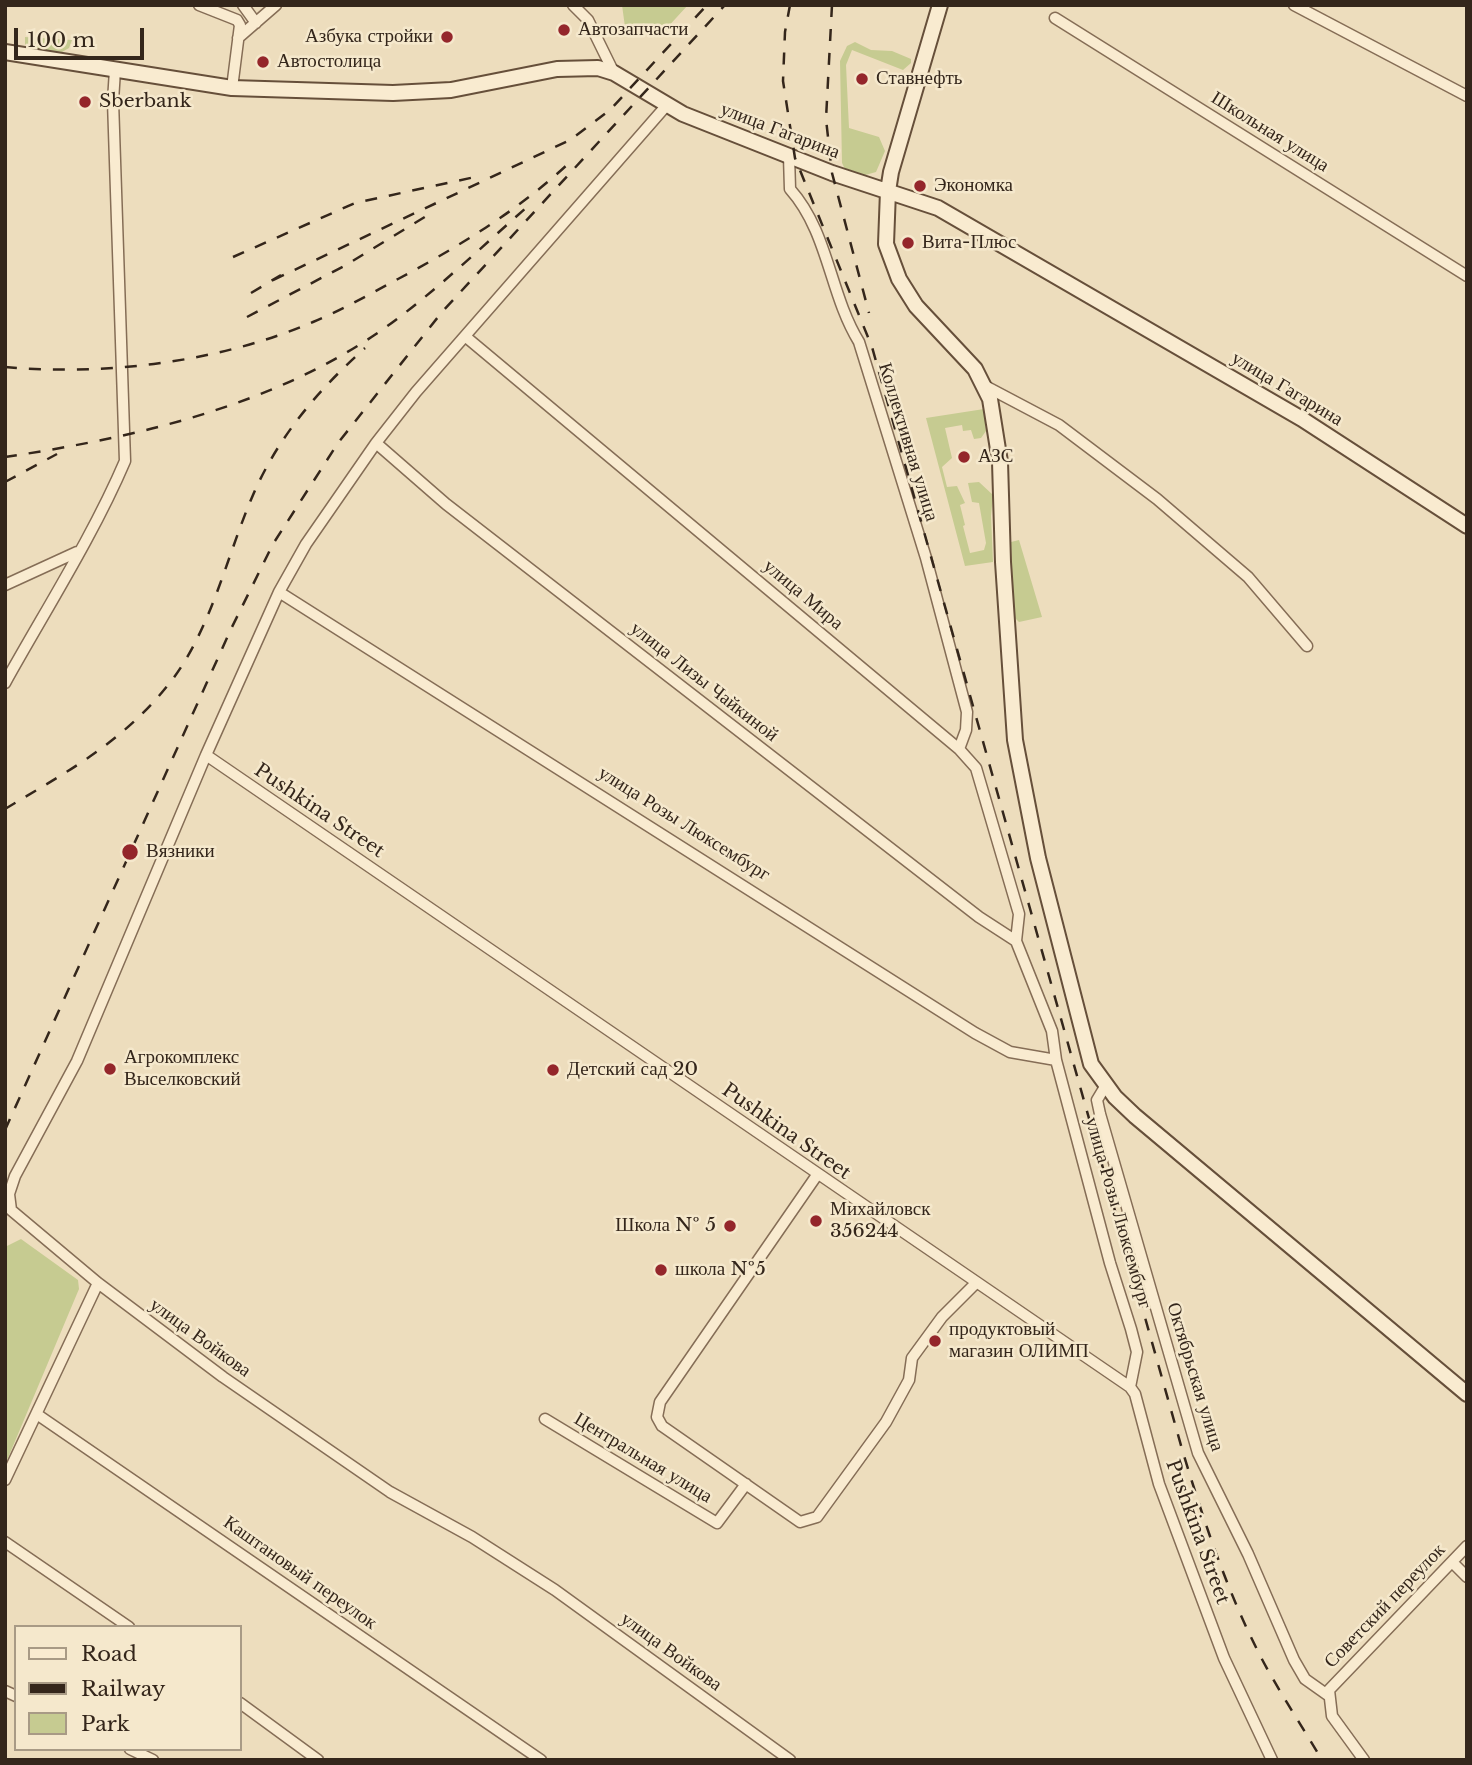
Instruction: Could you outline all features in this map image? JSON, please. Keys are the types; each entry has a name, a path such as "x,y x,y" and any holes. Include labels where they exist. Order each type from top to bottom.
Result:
{"main road":[{"name":"улица Розы Люксембург","path":"940,5 891,172 887,191 886,243 898,279 916,306 975,369 987,387 1000,462 1003,562 1015,740 1038,858 1091,1064 1106,1085 1135,1116 1467,1394"},
{"name":"улица Гагарина","path":"5,52 232,88 393,93 451,90 557,69 598,68 614,73 666,106 789,156 938,208 1302,419 1467,526"}],"street":[{"path":"200,5 237,20 238,38 232,88"},
{"path":"243,5 256,23"},
{"path":"238,38 276,5"},
{"path":"573,5 588,20 614,73"},
{"path":"1294,5 1467,96"},
{"name":"Школьная улица","path":"1055,18 1467,276"},
{"path":"5,683 77,552 105,508 125,461 113,101 115,70"},
{"path":"206,755 279,592 306,544 376,443 666,106"},
{"name":"Коллективная улица","path":"789,156 790,189 806,207 850,327 859,342 926,558 967,712 966,730 959,749"},
{"name":"улица Мира","path":"466,337 959,749 976,768 1019,914 1016,942"},
{"path":"987,387 1059,425 1157,499 1248,577 1307,646"},
{"name":"улица Лизы Чайкиной","path":"376,443 446,504 979,917 1016,942"},
{"path":"5,585 77,552"},
{"name":"улица Розы Люксембург","path":"279,592 975,1033 1010,1052 1056,1060 1110,1263 1134,1340 1136,1352 1130,1387"},
{"name":"Pushkina Street","path":"206,755 975,1284 1130,1387 1135,1394 1160,1484 1224,1658 1269,1759"},
{"name":"улица Войкова","path":"206,755 77,1062 15,1176 9,1194 12,1210 98,1283 223,1377 390,1492 472,1537 555,1590 790,1760"},
{"path":"1016,942 1052,1031 1056,1060"},
{"name":"Октябрьская улица","path":"1106,1085 1097,1100 1100,1114 1198,1453 1248,1554 1269,1610 1294,1660 1305,1679 1316,1690 1329,1693"},
{"path":"817,1175 658,1409 657,1417 662,1426 800,1522 817,1517 886,1422 909,1380 912,1358 942,1317 975,1284"},
{"path":"5,1480 98,1283"},
{"name":"Каштановый переулок","path":"38,1415 541,1760"},
{"name":"Центральная улица","path":"545,1419 717,1523 746,1484"},
{"path":"5,1542 126,1625"},
{"name":"Советский переулок","path":"1329,1693 1467,1546"},
{"path":"1452,1562 1467,1577"},
{"path":"1329,1693 1332,1716 1364,1760"},
{"path":"242,1704 318,1760"},
{"path":"134,1751 153,1760"}],"green space":[{"path":"622,5 688,5 665,30 625,27"},
{"path":"25,37 72,40 69,48 62,52 30,48 25,44"},
{"path":"855,42 871,50 892,51 911,59 911,63 903,70 852,50 846,65 849,128 879,137 885,151 876,172 858,177 847,173 842,163 840,61 847,46"},
{"path":"984,409 986,431 981,438 974,439 971,430 963,431 962,425 945,428 952,458 942,467 947,487 957,486 965,503 960,505 970,553 984,550 986,543 979,503 972,502 968,483 979,482 993,495 993,562 965,566 926,418"},
{"path":"1019,540 1042,617 1019,622 1013,616 1011,542"},
{"path":"21,1239 78,1280 79,1289 5,1465 5,1247"}],"railway":[{"path":"273,280 570,140 610,110 707,5"},
{"path":"5,1130 231,629 273,544 338,443 442,312 725,5"},
{"path":"790,5 785,32 783,81 795,158 872,347 1182,1449 1208,1531 1239,1611 1264,1663 1322,1760"},
{"path":"832,5 826,119 832,173 869,313"},
{"path":"5,367 83,369 162,363 240,347 277,336 345,307 443,254 509,212 569,163"},
{"path":"233,257 355,203 475,177"},
{"path":"5,457 150,429 245,400 290,381 334,359 396,320 527,207"},
{"path":"247,317 346,265 433,212"},
{"path":"251,293 281,275"},
{"path":"5,809 74,767 116,737 172,680 198,637 253,495 274,453 316,398 365,348"},
{"path":"5,482 57,454"}],"place":[{"name":"Автозапчасти","path":"564,30"},
{"name":"Азбука стройки","path":"447,37"},
{"name":"Автостолица","path":"263,62"},
{"name":"Ставнефть","path":"862,79"},
{"name":"Sberbank","path":"85,102"},
{"name":"Экономка","path":"920,186"},
{"name":"Вита-Плюс","path":"908,243"},
{"name":"АЗС","path":"964,457"},
{"name":"Вязники","path":"130,852"},
{"name":"Агрокомплекс Выселковский","path":"110,1069"},
{"name":"Детский сад 20","path":"553,1070"},
{"name":"Михайловск 356244","path":"816,1221"},
{"name":"Школа № 5","path":"730,1226"},
{"name":"школа №5","path":"661,1270"},
{"name":"продуктовый магазин ОЛИМП","path":"935,1341"}]}
